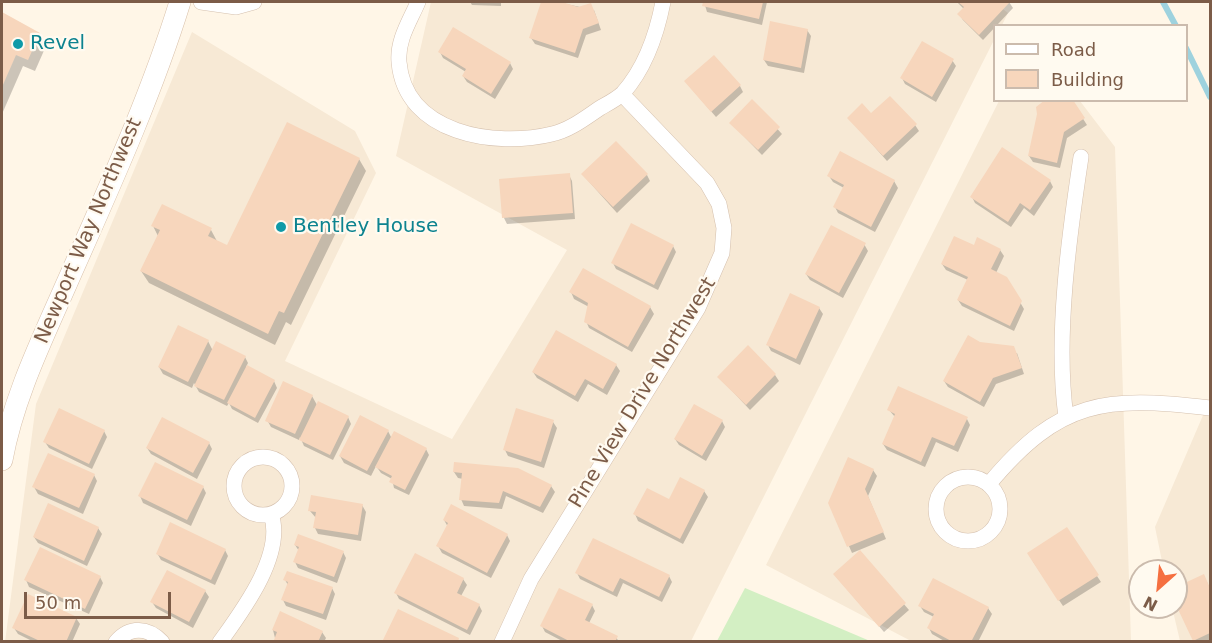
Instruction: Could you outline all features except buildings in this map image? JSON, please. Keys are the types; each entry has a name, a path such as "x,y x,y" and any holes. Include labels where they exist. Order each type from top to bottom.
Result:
{"street":[{"name":"Newport Way Northwest","path":"2,460 15,405 144,106 164,55 180,2"},
{"path":"201,2 236,7 254,2"},
{"path":"418,2 402,38 399,60 409,96 419,109 434,120 461,132 498,139 529,138 553,134 574,126 622,94 652,43 663,2"},
{"name":"Pine View Drive Northwest","path":"502,642 531,579 698,308 722,253 724,228 719,204 706,183 622,94"},
{"path":"1066,417 1061,379 1064,324 1081,157"},
{"path":"989,484 1011,458 1038,433 1085,409 1141,401 1210,408"},
{"path":"960,478 980,479 989,484 999,501 1000,511 992,530 975,540 956,538 947,533 937,516 936,506 944,488 960,478"},
{"path":"220,642 247,604 260,579 273,546 276,528 271,514"},
{"path":"116,642 129,632 140,630 148,632 162,642"}],"shaded area":[{"path":"431,2 994,2 1008,13 1002,24 993,24 993,42 691,641 5,642 36,404 192,32 355,131 376,173 285,361 452,439 567,250 396,156"},
{"path":"998,102 1081,102 1115,147 1128,559 1128,619 1130,619 1131,641 911,641 766,565"},
{"path":"1210,399 1210,641 1180,641 1175,619 1188,619 1188,559 1162,559 1155,527"}],"green space":[{"path":"745,588 870,641 717,641"}],"waterway":[{"path":"1163,2 1175,24"},
{"path":"1188,52 1210,97"}],"place":[{"name":"Revel","path":"18,44"},
{"name":"Bentley House","path":"281,227"}]}
